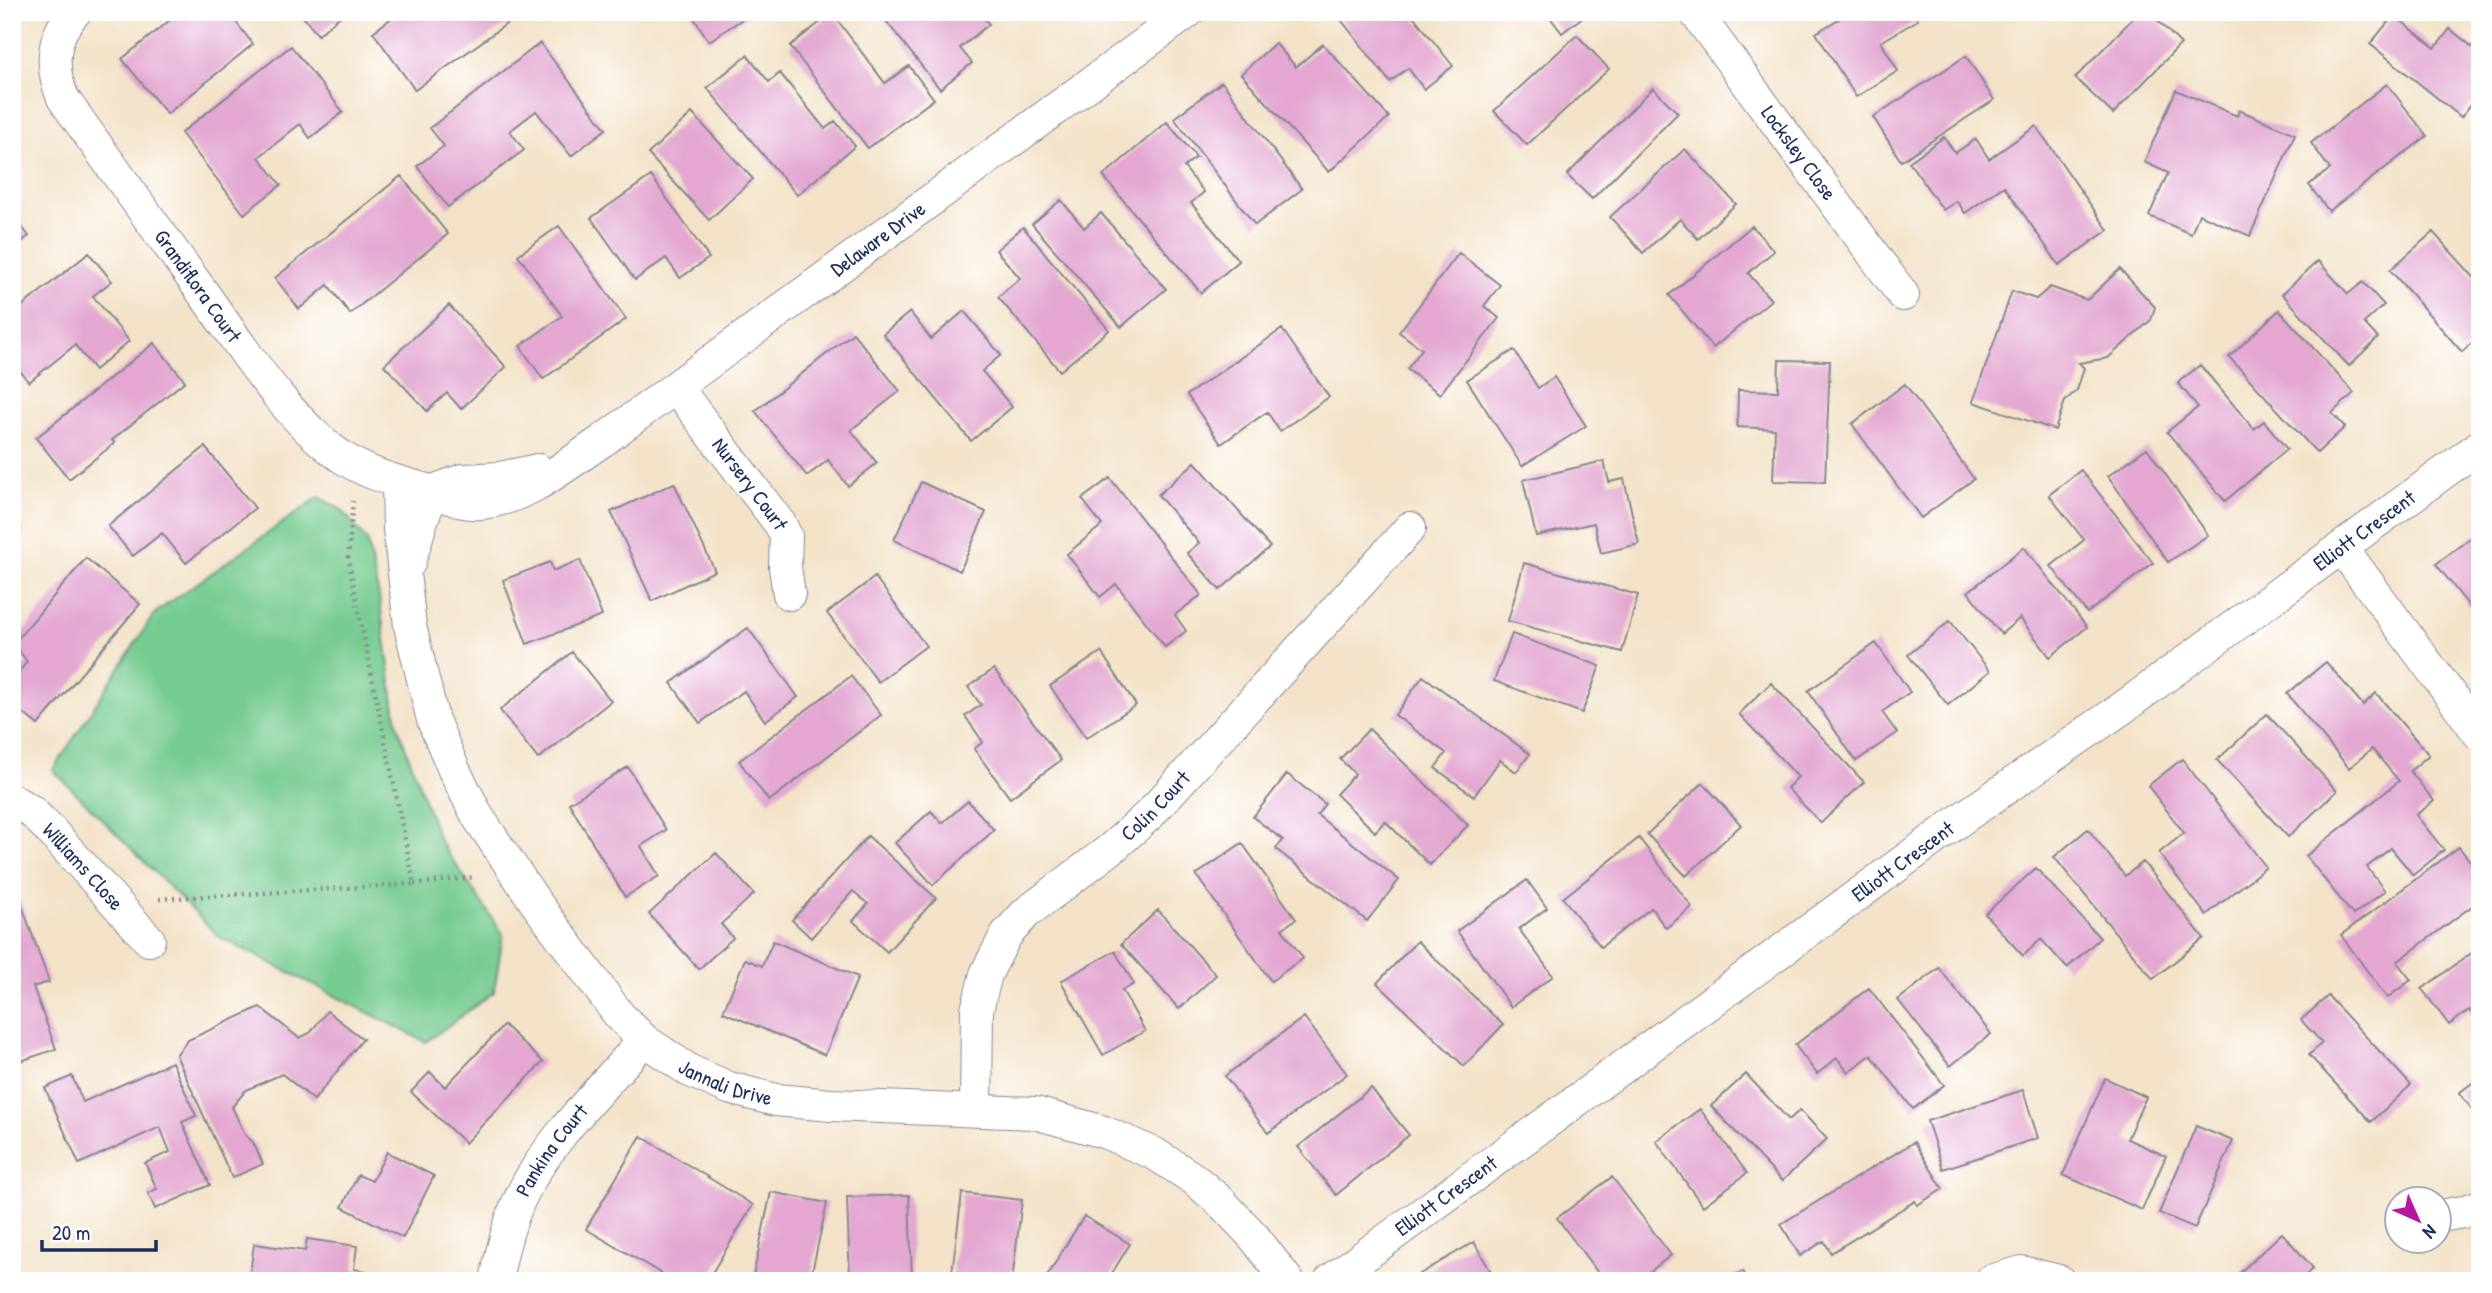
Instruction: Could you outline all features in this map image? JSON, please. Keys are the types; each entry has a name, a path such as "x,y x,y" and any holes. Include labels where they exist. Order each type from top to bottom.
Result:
{"street":[{"name":"Grandiflora Court","path":"75,12 60,33 53,64 63,98 242,347 283,400 319,440 356,466 398,483 433,491"},
{"name":"Delaware Drive","path":"433,491 463,480 500,478 566,464 676,387 1188,12"},
{"name":"Locksley Close","path":"1695,12 1903,295"},
{"name":"Nursery Court","path":"676,387 780,524 786,536 785,567 789,594"},
{"name":"Elliott Crescent","path":"1330,1281 1964,817 2121,709 2480,446"},
{"name":"Jannali Drive","path":"398,483 397,504 410,626 433,720 454,770 478,817 586,972 619,1015 644,1040 690,1071 729,1088 776,1100 831,1105 1035,1113 1104,1132 1155,1154 1194,1179 1221,1202 1254,1237 1288,1281"},
{"name":"Jannali Drive","path":"405,577 433,491"},
{"name":"Colin Court","path":"976,1109 976,1010 986,974 1006,935 1026,913 1112,848 1150,814 1410,528"},
{"path":"2342,548 2480,735"},
{"name":"Williams Close","path":"12,800 31,811 51,831 149,940"},
{"name":"Pankina Court","path":"496,1281 502,1246 518,1202 539,1165 644,1040"},
{"path":"2454,1214 2480,1206"},
{"path":"1990,1281 2022,1272 2059,1281"}],"path":[{"path":"356,466 348,558 414,884"},
{"path":"114,899 166,899 414,884 516,872"}],"green space":[{"path":"319,497 342,510 367,541 379,596 397,724 439,840 503,934 494,992 426,1042 219,937 53,770 155,613"}],"building":[{"path":"180,12 228,12 253,44 167,114 122,59"},
{"path":"299,12 345,12 318,35"},
{"path":"400,12 502,12 509,22 415,90 373,32"},
{"path":"690,12 753,12 709,41"},
{"path":"897,12 979,12 989,24 960,48 972,63 940,89 886,21"},
{"path":"1335,12 1410,12 1453,66 1424,89 1408,68 1390,82"},
{"path":"1546,12 1589,12 1562,33"},
{"path":"1850,12 1913,12 1918,20 1881,42 1898,71 1856,97 1816,33"},
{"path":"2139,12 2149,12 2181,44 2113,114 2075,78"},
{"path":"832,13 885,83 909,66 934,99 868,148 790,46"},
{"path":"2394,15 2435,48 2450,29 2475,49 2480,43 2480,93 2461,117 2370,44"},
{"path":"1577,35 1609,69 1527,145 1494,111"},
{"path":"540,43 606,129 571,156 536,111 510,131 524,150 448,207 417,166 444,146 430,128"},
{"path":"1275,43 1296,67 1323,44 1389,117 1329,172 1241,74"},
{"path":"291,46 343,112 310,138 300,124 259,157 281,185 244,214 181,133"},
{"path":"747,55 769,82 780,73 825,129 835,121 855,146 797,195 707,88"},
{"path":"1966,56 1994,100 1901,161 1873,117"},
{"path":"1222,82 1302,189 1255,225 1174,118"},
{"path":"2387,84 2427,136 2329,211 2309,185 2330,169 2311,143"},
{"path":"1653,88 1678,113 1592,199 1567,175"},
{"path":"2176,90 2237,116 2239,110 2295,134 2250,236 2199,214 2191,234 2149,216 2168,173 2144,162"},
{"path":"692,113 753,179 709,220 648,154"},
{"path":"1167,122 1196,157 1184,167 1204,192 1191,203 1239,261 1201,293 1103,176"},
{"path":"2036,126 2108,230 2059,265 2004,186 1965,213 1957,201 1943,210 1909,162 1944,137 1955,153 1976,139 1989,159"},
{"path":"1685,149 1736,204 1698,239 1680,219 1643,253 1610,217"},
{"path":"401,176 448,234 350,314 328,285 299,309 275,278"},
{"path":"651,176 709,258 680,278 666,258 635,280 591,218"},
{"path":"1061,200 1084,228 1101,213 1166,289 1121,327 1032,224"},
{"path":"12,214 29,236 12,250"},
{"path":"559,226 626,319 543,379 520,346 562,316 518,255"},
{"path":"1752,226 1774,251 1748,273 1771,300 1713,348 1669,295"},
{"path":"1023,227 1109,330 1060,371 998,297 1020,278 996,250"},
{"path":"2433,232 2480,284 2480,336 2462,352 2390,270"},
{"path":"89,253 112,281 93,296 129,341 95,370 75,345 29,382 12,361 12,314"},
{"path":"1459,253 1500,285 1484,306 1499,318 1440,394 1407,369 1422,349 1399,332"},
{"path":"2318,261 2348,294 2363,282 2384,305 2364,323 2378,338 2349,366 2282,294"},
{"path":"2120,269 2155,307 2151,320 2108,358 2079,363 2084,368 2077,390 2065,401 2055,430 1973,402 2012,291 2036,299 2050,287 2087,300"},
{"path":"449,305 506,367 461,409 447,393 427,411 384,365"},
{"path":"2279,310 2354,393 2332,413 2345,427 2317,453 2229,357"},
{"path":"964,311 1001,355 982,371 1012,407 971,441 883,334 910,312 931,339"},
{"path":"1282,329 1329,397 1280,431 1267,412 1221,444 1187,395"},
{"path":"853,333 900,391 851,430 877,463 848,486 828,460 807,476 755,411"},
{"path":"154,343 185,381 112,440 115,443 69,479 36,438"},
{"path":"1514,350 1538,388 1554,377 1586,426 1522,466 1467,380"},
{"path":"1779,360 1830,361 1825,482 1773,481 1775,429 1737,427 1738,390 1778,391"},
{"path":"2200,365 2254,429 2264,421 2287,449 2225,501 2167,432 2198,407 2178,383"},
{"path":"1905,384 1974,479 1921,518 1852,424"},
{"path":"205,447 255,508 186,563 162,533 133,556 108,526"},
{"path":"2147,448 2208,535 2168,562 2108,476"},
{"path":"1604,461 1609,482 1624,479 1639,544 1601,553 1594,523 1536,536 1523,480"},
{"path":"1195,462 1270,547 1220,590 1187,553 1199,543 1158,495"},
{"path":"2081,470 2153,563 2087,613 2051,566 2084,540 2049,495"},
{"path":"1110,478 1201,595 1175,615 1186,631 1165,647 1116,584 1100,597 1067,554 1102,525 1082,499"},
{"path":"921,482 986,512 960,571 894,540"},
{"path":"674,483 715,571 652,601 611,512"},
{"path":"12,527 21,529 14,578 12,578"},
{"path":"2477,533 2480,537 2480,620 2436,564"},
{"path":"2024,547 2087,627 2050,657 2020,618 2001,634 1968,592"},
{"path":"86,558 140,604 38,725 12,704 12,680 27,662 14,643"},
{"path":"580,560 602,616 527,644 503,580 550,562 553,571"},
{"path":"1524,563 1638,595 1622,652 1508,621"},
{"path":"875,577 926,646 878,682 827,613"},
{"path":"1950,621 1990,671 1948,705 1908,655"},
{"path":"748,628 798,697 765,721 744,691 700,723 671,683"},
{"path":"1512,634 1600,666 1582,713 1494,681"},
{"path":"1876,643 1910,692 1882,712 1897,733 1856,761 1808,691"},
{"path":"572,652 611,701 538,759 500,710"},
{"path":"1101,652 1136,705 1086,738 1050,686"},
{"path":"2326,662 2363,705 2376,693 2429,755 2410,771 2434,801 2416,815 2444,850 2413,875 2391,848 2367,867 2385,891 2353,915 2306,856 2399,781 2372,749 2349,768 2287,694"},
{"path":"994,669 1061,760 1010,798 974,749 983,742 965,716 981,705 968,687"},
{"path":"851,676 881,715 769,801 739,761"},
{"path":"1423,676 1530,754 1516,772 1500,760 1474,796 1435,768 1446,753 1395,715"},
{"path":"1771,683 1864,782 1821,823 1787,788 1798,777 1739,714"},
{"path":"2267,714 2337,791 2288,837 2217,760"},
{"path":"1369,729 1468,825 1430,865 1385,821 1375,832 1336,794 1355,774 1340,759"},
{"path":"2182,759 2266,867 2206,915 2159,853 2184,833 2148,786"},
{"path":"628,767 666,830 641,846 659,876 625,897 569,803"},
{"path":"1287,774 1325,804 1317,815 1399,880 1367,921 1276,849 1283,840 1253,817"},
{"path":"1703,783 1741,825 1686,876 1647,834"},
{"path":"968,801 994,830 933,885 895,843 931,811 942,823"},
{"path":"2088,829 2125,876 2143,862 2204,938 2153,979 2054,857"},
{"path":"868,836 936,898 887,952 853,921 868,904 853,891 811,938 792,920"},
{"path":"1639,838 1692,907 1666,928 1651,908 1601,947 1563,898"},
{"path":"1242,843 1296,919 1282,929 1303,958 1271,981 1196,875"},
{"path":"2459,847 2480,874 2480,900 2397,962 2411,980 2387,998 2341,935"},
{"path":"716,853 754,894 721,924 733,938 699,969 649,914"},
{"path":"2036,868 2100,938 2067,968 2041,939 2023,956 1985,914"},
{"path":"1527,880 1547,908 1519,929 1553,976 1511,1007 1457,931"},
{"path":"20,900 49,982 33,987 56,1049 12,1064 12,902"},
{"path":"1158,910 1216,975 1179,1009 1121,944"},
{"path":"773,941 858,977 825,1055 723,1012 745,959 762,966"},
{"path":"1417,941 1503,1025 1464,1066 1377,983"},
{"path":"2480,947 2480,1024 2469,1010 2449,1025 2422,989"},
{"path":"1115,951 1134,984 1122,990 1145,1031 1103,1055 1061,981"},
{"path":"1939,968 1991,1034 1950,1066 1898,1000"},
{"path":"1869,988 1944,1085 1913,1109 1871,1055 1848,1072 1837,1058 1817,1074 1795,1045"},
{"path":"2328,996 2411,1085 2371,1122 2309,1055 2322,1043 2301,1020"},
{"path":"260,1007 299,1038 310,1033 327,1011 363,1039 314,1100 282,1074 246,1090 232,1107 263,1164 232,1178 176,1055 188,1040"},
{"path":"1304,1017 1347,1074 1268,1133 1225,1076"},
{"path":"504,1025 543,1062 465,1143 411,1092 430,1072 445,1087"},
{"path":"172,1062 196,1116 182,1122 210,1185 155,1209 148,1193 157,1189 145,1163 170,1152 160,1127 79,1164 45,1088 72,1076 83,1102"},
{"path":"1746,1074 1789,1120 1800,1110 1827,1139 1782,1181 1711,1106"},
{"path":"2480,1077 2480,1119 2459,1093"},
{"path":"2105,1078 2146,1097 2127,1139 2166,1156 2142,1210 2063,1175"},
{"path":"1371,1088 1409,1135 1336,1195 1298,1147"},
{"path":"2023,1090 2038,1138 1943,1169 1927,1121"},
{"path":"1700,1109 1747,1173 1703,1206 1656,1141"},
{"path":"2196,1126 2233,1141 2195,1228 2159,1213"},
{"path":"641,1136 753,1205 707,1281 674,1281 586,1229"},
{"path":"1914,1142 1943,1189 1917,1205 1915,1201 1831,1253 1824,1241 1800,1256 1781,1224"},
{"path":"387,1152 434,1176 403,1238 342,1207 358,1175 372,1181"},
{"path":"1612,1177 1671,1255 1638,1281 1604,1281 1557,1218"},
{"path":"771,1192 827,1203 810,1281 752,1281"},
{"path":"962,1193 1022,1200 1012,1281 951,1281"},
{"path":"909,1195 912,1281 850,1281 847,1197"},
{"path":"1084,1216 1130,1244 1107,1281 1044,1281"},
{"path":"2282,1233 2313,1268 2300,1281 2231,1281"},
{"path":"307,1239 357,1246 354,1269 367,1271 366,1281 249,1281 254,1244 305,1251"},
{"path":"1474,1242 1496,1281 1424,1281 1420,1274"},
{"path":"1743,1271 1748,1281 1724,1281"}]}
